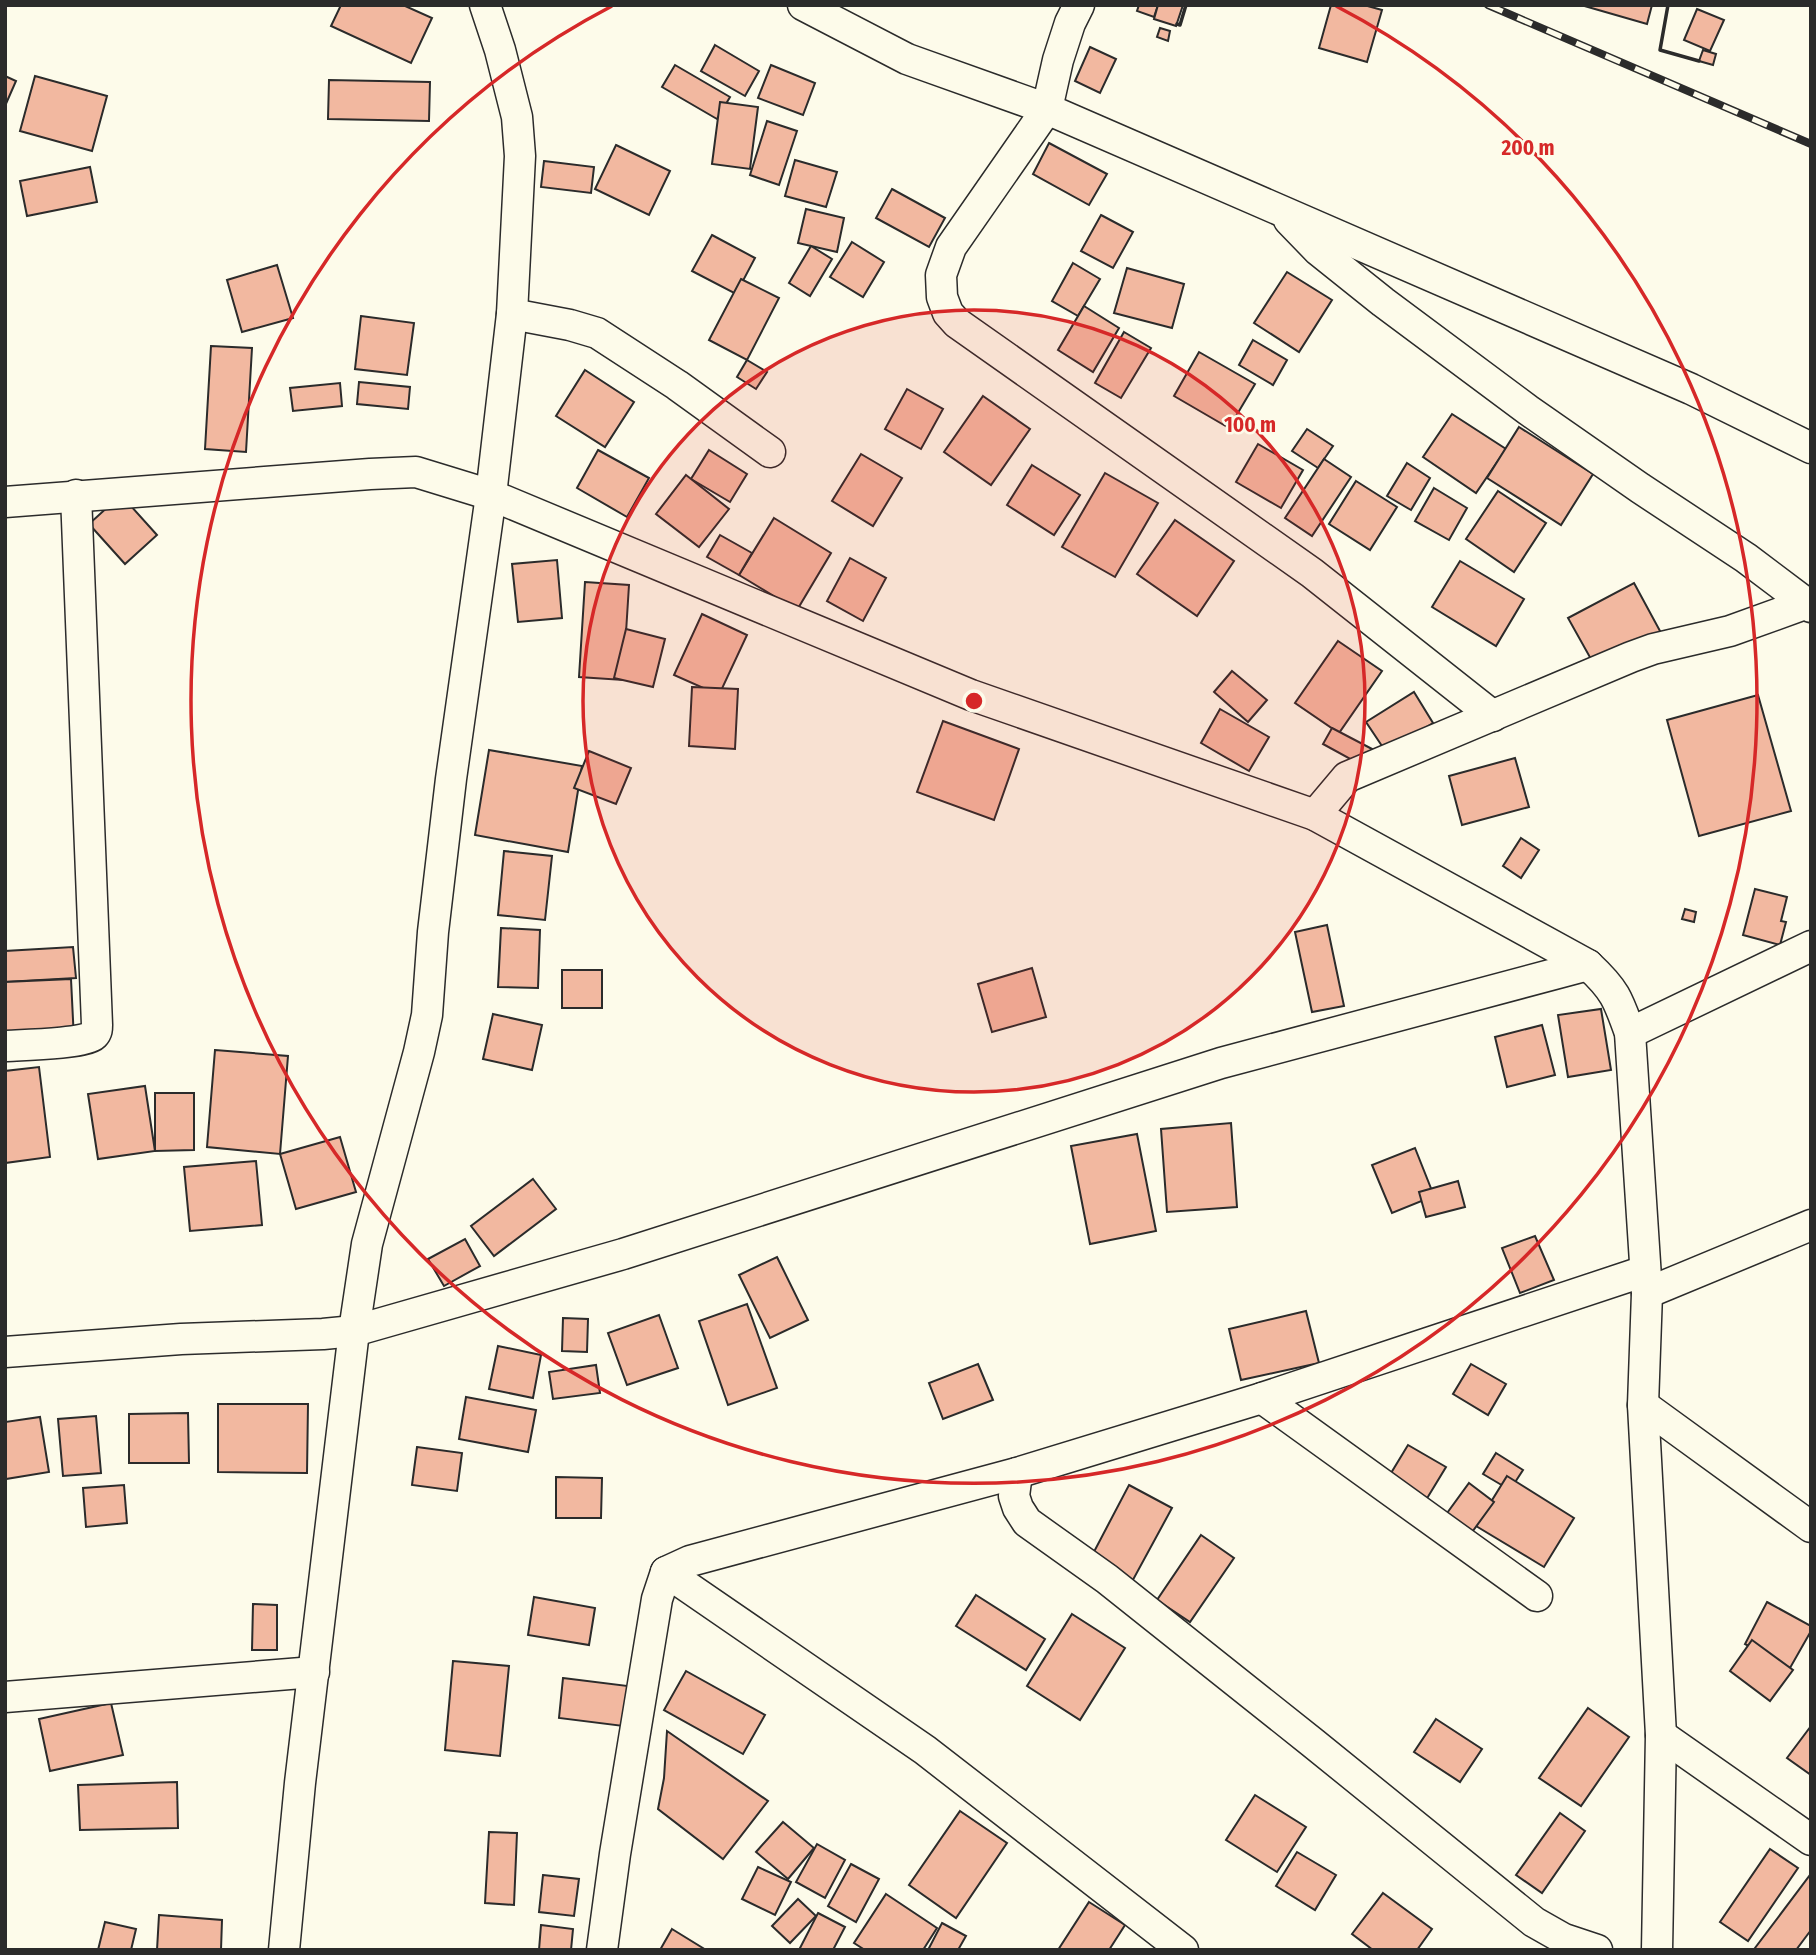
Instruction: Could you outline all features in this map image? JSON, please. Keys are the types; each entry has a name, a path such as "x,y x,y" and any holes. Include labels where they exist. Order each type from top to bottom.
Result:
{"street":[{"path":"284,1950 300,1783 354,1331 367,1244 427,1015 433,932 449,793 491,495 512,314 520,156 517,117 485,5"},
{"path":"803,5 907,59 1047,110 1280,210 1690,389 1811,448"},
{"path":"1079,5 1058,60 1047,110 951,247 941,275 942,297 948,313 957,323 1312,573 1493,716"},
{"path":"1280,210 1318,250 1405,318 1528,410 1746,558 1808,606"},
{"path":"512,314 570,325 597,334 677,385 770,452"},
{"path":"5,502 416,472 491,495 971,695 1315,815 1588,965 1606,981 1617,997 1630,1033 1646,1282 1643,1405 1661,1735 1657,1950"},
{"path":"5,1046 78,1041 93,1037 97,1025 76,495"},
{"path":"1315,815 1347,776 1642,653 1730,631 1808,606"},
{"path":"1630,1033 1811,946"},
{"path":"5,1352 181,1339 354,1331 623,1254 1221,1063 1588,965"},
{"path":"602,1950 657,1599 666,1572 690,1560 1017,1473 1646,1282 1811,1225"},
{"path":"1262,1398 1537,1596"},
{"path":"1643,1405 1811,1527"},
{"path":"1017,1473 1014,1496 1027,1522 1107,1579 1534,1922 1564,1939 1597,1950"},
{"path":"666,1572 926,1750 1183,1950"},
{"path":"5,1697 314,1672"},
{"path":"1661,1735 1811,1840"}],"building":[{"path":"341,5 403,5 432,18 411,63 331,26"},
{"path":"1139,5 1158,5 1154,17 1137,11"},
{"path":"1158,5 1183,5 1176,26 1154,19"},
{"path":"1331,5 1364,5 1382,10 1367,62 1319,48"},
{"path":"1581,5 1652,5 1647,24"},
{"path":"1697,9 1724,20 1710,51 1684,40"},
{"path":"1160,28 1170,31 1168,41 1157,37"},
{"path":"715,45 759,71 745,96 701,71"},
{"path":"1090,47 1116,59 1100,93 1075,81"},
{"path":"1703,50 1716,54 1713,65 1699,61"},
{"path":"675,65 730,97 717,119 662,87"},
{"path":"771,65 815,83 803,115 758,98"},
{"path":"5,76 16,81 5,106"},
{"path":"35,76 107,96 92,151 20,131"},
{"path":"329,80 430,82 429,121 328,119"},
{"path":"720,102 758,107 750,169 712,164"},
{"path":"767,121 797,131 779,185 750,175"},
{"path":"1049,143 1107,174 1089,205 1033,174"},
{"path":"616,145 670,171 649,215 595,189"},
{"path":"795,160 837,172 826,207 785,196"},
{"path":"544,161 594,167 591,193 541,187"},
{"path":"90,167 97,202 27,216 20,181"},
{"path":"892,189 945,218 929,247 876,218"},
{"path":"806,209 844,218 837,252 798,243"},
{"path":"1101,215 1133,232 1113,268 1081,251"},
{"path":"712,235 755,258 736,294 692,271"},
{"path":"852,242 884,262 863,297 830,277"},
{"path":"811,246 832,259 810,296 789,283"},
{"path":"1073,263 1100,279 1078,316 1052,301"},
{"path":"277,265 293,318 242,332 227,280"},
{"path":"1127,268 1184,284 1172,328 1114,313"},
{"path":"1287,272 1332,300 1299,352 1254,323"},
{"path":"741,279 779,298 747,360 709,340"},
{"path":"1084,306 1119,328 1093,372 1058,350"},
{"path":"361,316 414,323 407,375 355,369"},
{"path":"1124,332 1151,348 1121,398 1095,383"},
{"path":"1253,340 1287,360 1273,385 1239,365"},
{"path":"211,346 252,348 246,452 205,449"},
{"path":"1199,352 1255,384 1229,428 1174,396"},
{"path":"747,360 767,372 756,389 737,377"},
{"path":"585,370 634,402 605,447 556,416"},
{"path":"359,382 410,387 408,409 357,404"},
{"path":"340,383 342,406 293,411 290,388"},
{"path":"907,389 943,409 921,449 885,429"},
{"path":"983,396 1030,429 991,485 944,452"},
{"path":"1452,414 1506,449 1476,493 1423,457"},
{"path":"1519,427 1593,474 1561,525 1487,478"},
{"path":"1307,429 1333,446 1318,468 1292,451"},
{"path":"1258,444 1303,470 1281,508 1236,482"},
{"path":"598,450 649,478 627,517 577,488"},
{"path":"709,450 747,474 730,502 691,479"},
{"path":"861,454 902,478 873,526 832,501"},
{"path":"1324,459 1351,477 1312,536 1285,518"},
{"path":"1407,463 1430,478 1411,510 1387,496"},
{"path":"1032,465 1080,495 1054,535 1007,505"},
{"path":"1105,473 1158,503 1115,577 1062,547"},
{"path":"686,475 729,509 699,547 656,514"},
{"path":"1356,481 1397,507 1370,550 1329,524"},
{"path":"1434,488 1467,508 1449,540 1415,521"},
{"path":"1498,491 1546,523 1514,572 1466,539"},
{"path":"121,495 157,535 125,564 89,524"},
{"path":"774,518 831,553 797,610 739,575"},
{"path":"1175,520 1234,561 1197,616 1137,574"},
{"path":"720,535 752,553 739,575 707,557"},
{"path":"850,558 886,578 863,621 827,601"},
{"path":"557,560 562,618 518,622 512,564"},
{"path":"1460,561 1524,599 1496,646 1432,607"},
{"path":"585,582 629,585 623,680 579,677"},
{"path":"1634,583 1666,642 1601,677 1568,618"},
{"path":"702,614 747,635 719,695 674,675"},
{"path":"626,629 665,639 653,687 614,678"},
{"path":"1338,641 1382,671 1339,733 1295,703"},
{"path":"1232,671 1267,700 1248,722 1214,692"},
{"path":"692,687 738,689 735,749 689,746"},
{"path":"1414,692 1433,723 1386,752 1366,722"},
{"path":"1758,695 1791,811 1699,836 1667,720"},
{"path":"1220,709 1269,737 1249,771 1201,743"},
{"path":"943,721 1019,749 994,820 917,792"},
{"path":"1332,728 1374,750 1365,767 1323,744"},
{"path":"489,750 582,766 568,852 475,835"},
{"path":"589,751 631,768 616,804 574,788"},
{"path":"1515,758 1529,807 1462,825 1449,776"},
{"path":"1521,838 1539,850 1521,878 1503,866"},
{"path":"504,851 552,856 545,920 498,915"},
{"path":"1755,889 1787,897 1781,921 1786,922 1780,945 1743,935"},
{"path":"1685,909 1696,912 1694,922 1682,919"},
{"path":"1327,925 1344,1006 1312,1012 1295,932"},
{"path":"501,928 540,930 538,988 498,987"},
{"path":"73,947 76,978 5,982 5,951"},
{"path":"1032,968 1046,1017 992,1032 978,984"},
{"path":"562,970 602,970 602,1008 562,1008"},
{"path":"71,979 74,1040 5,1042 5,982"},
{"path":"1601,1009 1611,1070 1568,1077 1558,1015"},
{"path":"493,1014 542,1025 532,1070 483,1059"},
{"path":"1542,1025 1555,1075 1507,1087 1495,1037"},
{"path":"215,1050 288,1056 280,1154 207,1147"},
{"path":"39,1067 50,1157 5,1163 5,1071"},
{"path":"145,1086 155,1151 98,1159 88,1094"},
{"path":"155,1093 194,1093 194,1150 155,1151"},
{"path":"1231,1123 1237,1207 1167,1212 1161,1129"},
{"path":"1137,1134 1156,1231 1090,1244 1071,1146"},
{"path":"340,1137 356,1192 296,1209 280,1154"},
{"path":"1415,1148 1434,1196 1392,1213 1372,1165"},
{"path":"256,1161 262,1225 190,1231 184,1167"},
{"path":"533,1179 556,1209 494,1256 471,1226"},
{"path":"1458,1181 1465,1207 1426,1217 1419,1192"},
{"path":"1535,1236 1554,1280 1520,1293 1502,1248"},
{"path":"465,1239 480,1266 444,1286 428,1259"},
{"path":"777,1257 808,1320 770,1338 739,1275"},
{"path":"747,1304 777,1388 728,1405 699,1321"},
{"path":"1306,1311 1319,1363 1241,1380 1229,1329"},
{"path":"659,1315 678,1368 627,1385 608,1333"},
{"path":"563,1318 588,1319 587,1352 562,1351"},
{"path":"498,1346 541,1355 533,1398 489,1389"},
{"path":"978,1364 993,1400 943,1419 929,1383"},
{"path":"1471,1364 1506,1384 1488,1415 1453,1394"},
{"path":"596,1365 600,1393 553,1399 549,1372"},
{"path":"466,1397 536,1410 528,1452 459,1439"},
{"path":"218,1404 308,1404 307,1473 218,1472"},
{"path":"188,1413 189,1463 129,1463 129,1414"},
{"path":"96,1416 101,1473 63,1476 58,1419"},
{"path":"40,1417 49,1472 6,1479 5,1422"},
{"path":"1408,1445 1446,1467 1423,1505 1385,1483"},
{"path":"417,1447 462,1453 457,1491 412,1485"},
{"path":"1496,1453 1523,1470 1510,1490 1483,1474"},
{"path":"1507,1476 1574,1518 1544,1567 1476,1526"},
{"path":"556,1477 602,1478 601,1518 556,1518"},
{"path":"1469,1483 1494,1502 1467,1539 1442,1520"},
{"path":"124,1485 127,1523 86,1527 83,1488"},
{"path":"1129,1485 1172,1508 1128,1589 1086,1567"},
{"path":"1201,1535 1234,1558 1190,1622 1157,1600"},
{"path":"976,1595 1045,1639 1026,1670 956,1626"},
{"path":"534,1597 595,1608 589,1645 528,1635"},
{"path":"1767,1602 1811,1626 1811,1631 1790,1668 1745,1644"},
{"path":"253,1604 277,1605 277,1650 252,1650"},
{"path":"1072,1614 1125,1648 1080,1720 1027,1686"},
{"path":"1752,1640 1793,1670 1770,1701 1730,1671"},
{"path":"453,1661 509,1666 500,1756 445,1750"},
{"path":"686,1671 765,1715 743,1754 664,1710"},
{"path":"563,1678 628,1686 623,1726 559,1718"},
{"path":"111,1703 123,1755 50,1771 39,1719"},
{"path":"1588,1708 1629,1737 1581,1806 1539,1778"},
{"path":"1436,1719 1482,1749 1460,1782 1414,1752"},
{"path":"1811,1726 1811,1775 1787,1758"},
{"path":"667,1731 768,1801 723,1859 658,1809 664,1778"},
{"path":"177,1782 178,1828 80,1830 78,1785"},
{"path":"1255,1795 1306,1827 1277,1872 1226,1840"},
{"path":"960,1811 1007,1843 956,1918 909,1885"},
{"path":"1560,1813 1585,1831 1542,1893 1516,1875"},
{"path":"783,1822 814,1848 788,1879 756,1852"},
{"path":"489,1832 517,1833 514,1905 485,1903"},
{"path":"817,1844 845,1860 825,1898 796,1882"},
{"path":"1770,1849 1798,1868 1748,1941 1720,1922"},
{"path":"1297,1852 1336,1875 1315,1910 1276,1886"},
{"path":"851,1864 879,1879 856,1922 828,1906"},
{"path":"758,1867 791,1882 775,1915 742,1899"},
{"path":"543,1875 579,1879 574,1916 539,1912"},
{"path":"1810,1875 1811,1930 1796,1950 1755,1948"},
{"path":"1383,1893 1432,1929 1417,1950 1373,1950 1352,1934"},
{"path":"886,1894 937,1928 923,1950 865,1950 854,1943"},
{"path":"798,1899 816,1916 790,1943 772,1926"},
{"path":"1089,1902 1125,1925 1109,1950 1058,1950"},
{"path":"818,1913 845,1927 833,1950 799,1950"},
{"path":"159,1915 222,1920 221,1950 157,1950"},
{"path":"105,1922 136,1929 131,1950 98,1950"},
{"path":"942,1923 966,1936 958,1950 928,1950"},
{"path":"541,1925 573,1929 571,1950 539,1950"},
{"path":"672,1929 706,1950 660,1950"}],"railway":[{"path":"1488,5 1811,144"}],"wall":[{"path":"1177,24 1180,25 1186,5"},
{"path":"1668,5 1660,50 1699,61"}]}
